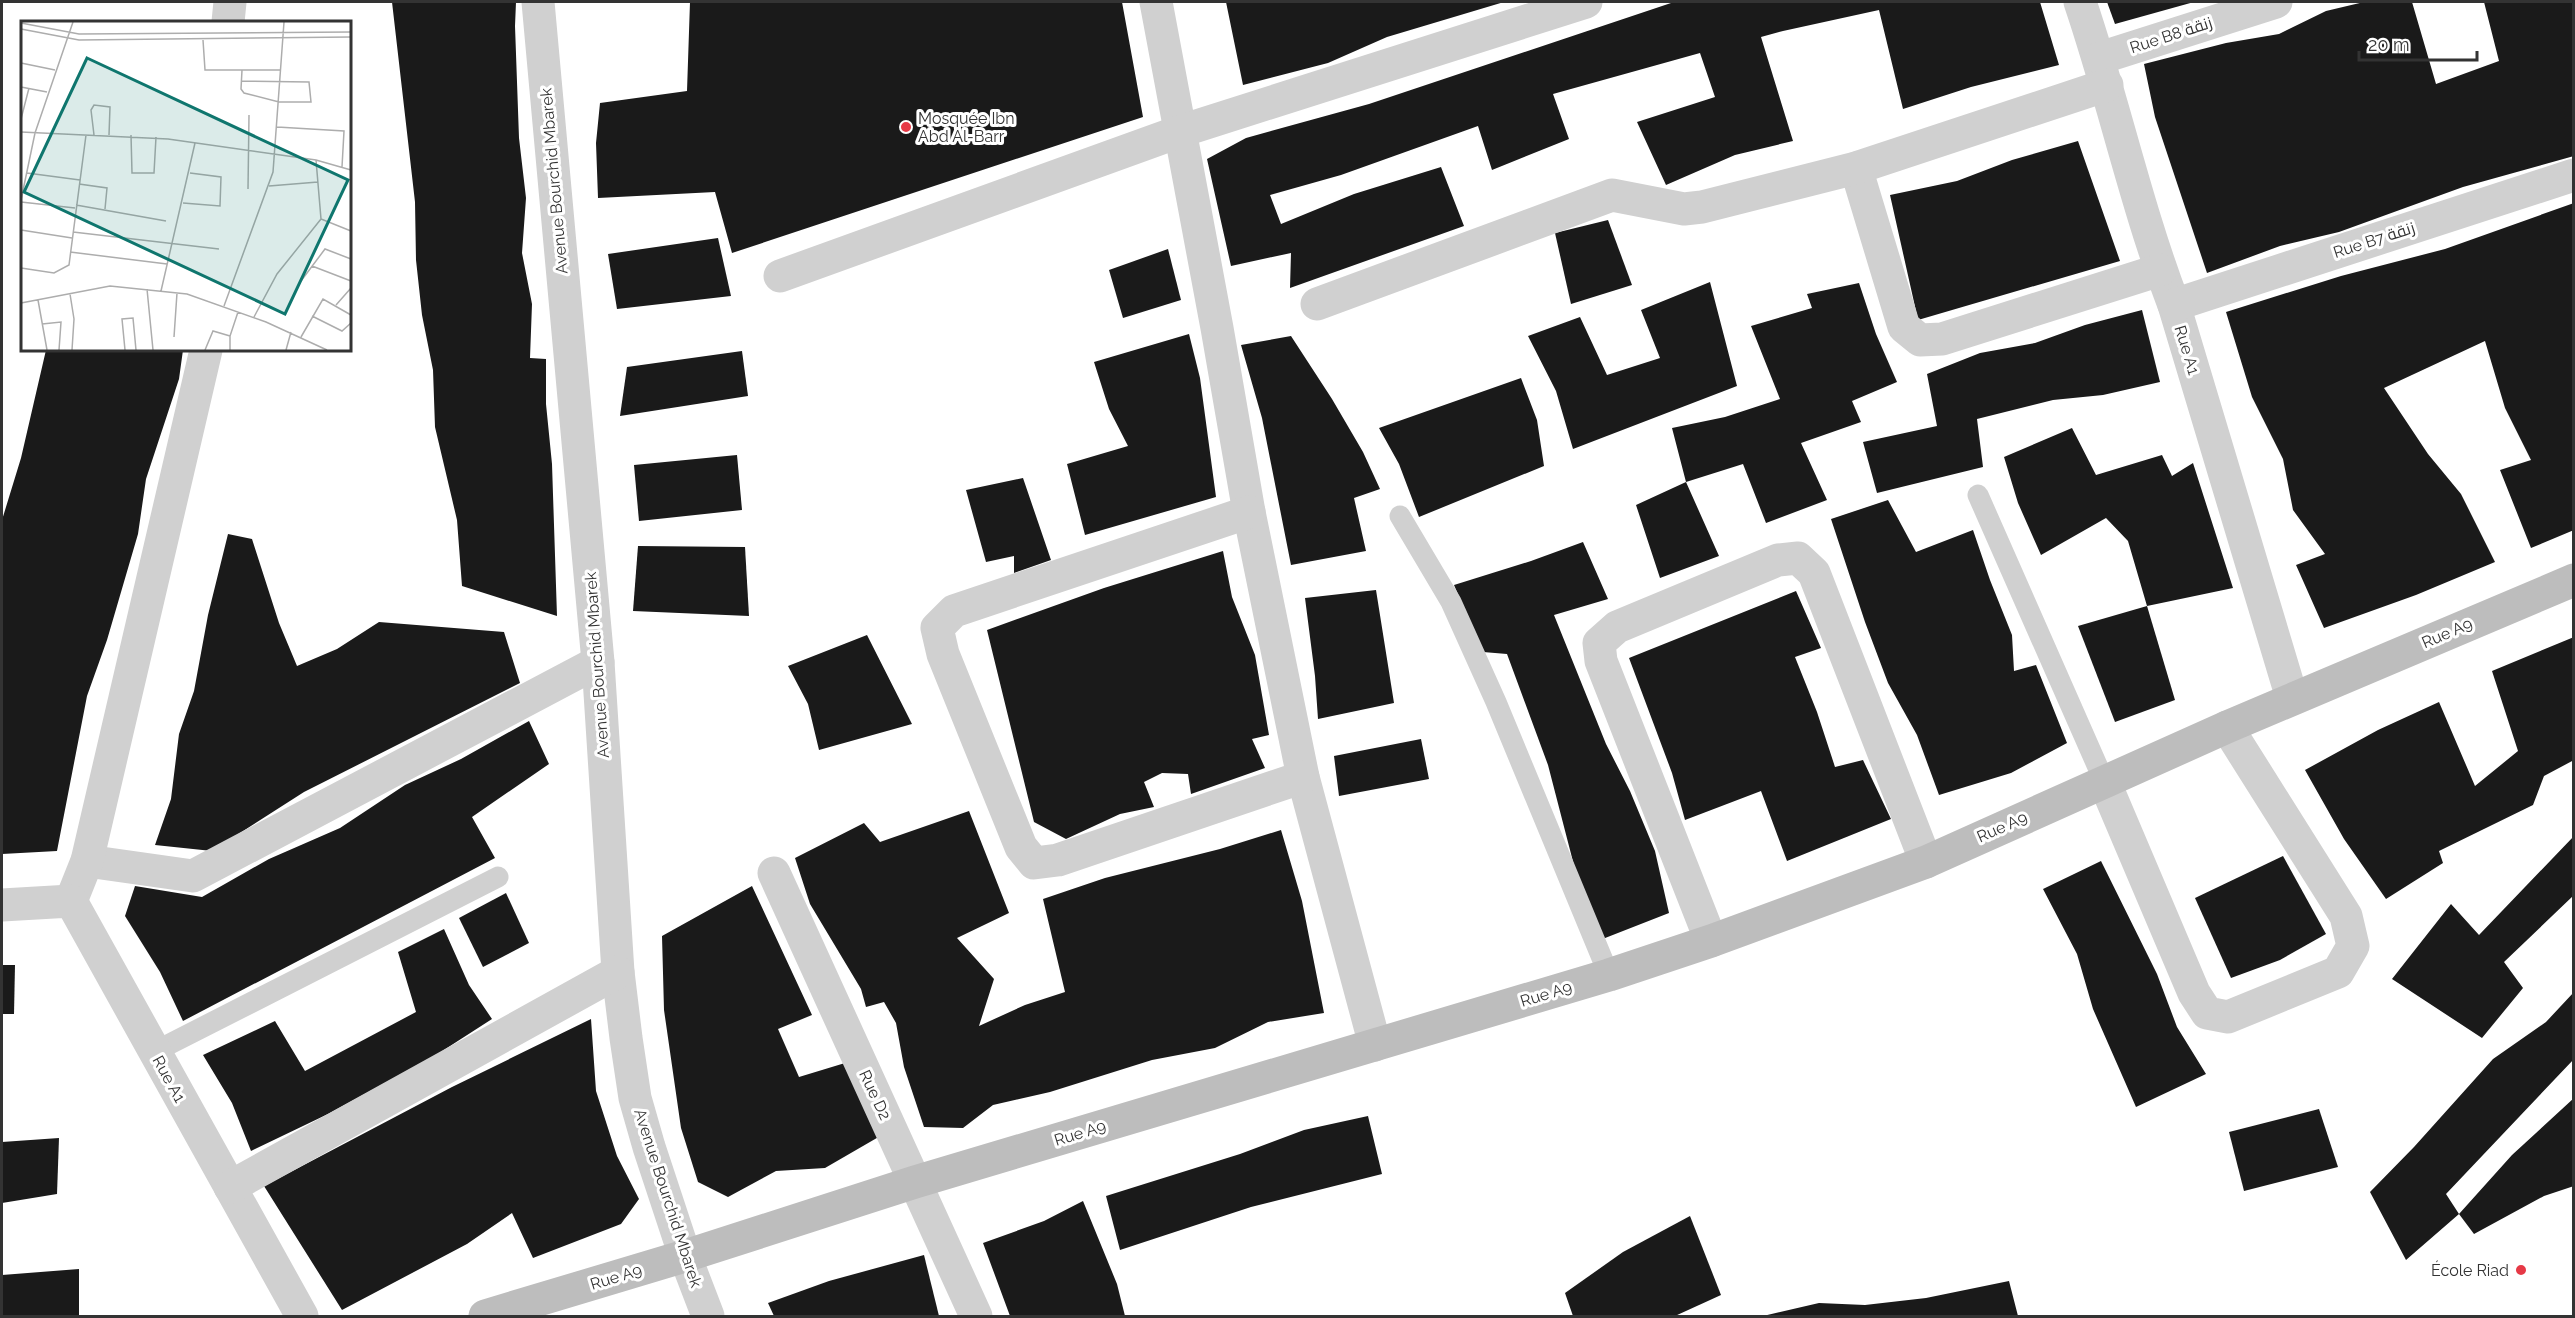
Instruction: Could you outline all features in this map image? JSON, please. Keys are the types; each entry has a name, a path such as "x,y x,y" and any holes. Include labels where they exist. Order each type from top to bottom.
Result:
{"street":[{"path":"228,21 230,2"},
{"name":"Avenue Bourchid Mbarek","path":"538,2 598,662 618,972 635,1098 685,1256 708,1317"},
{"path":"1156,2 1249,512 1303,777 1375,1045"},
{"path":"780,276 1181,131 1586,2"},
{"name":"Rue A1","path":"2080,2 2292,698"},
{"name":"Rue B8 زنقة","path":"1317,304 1612,195 1684,209 1702,207 1856,168 2276,2"},
{"path":"1856,168 1904,327 1920,340 1941,339 2160,270"},
{"name":"Rue B7 زنقة","path":"2174,305 2574,176"},
{"path":"2,905 71,901 87,861 206,351"},
{"path":"1249,512 954,611 937,628 943,654 1021,847 1034,863 1058,860 1303,777"},
{"path":"1711,941 1601,661 1599,643 1617,627 1778,560 1798,558 1814,573 1926,862"},
{"name":"Rue A9","path":"485,1317 915,1182 1609,975 1711,941 1926,862 2292,698 2574,580"},
{"path":"87,861 193,876 598,662"},
{"path":"2104,781 2194,993 2207,1012 2228,1017 2338,972 2353,946 2346,916 2227,727"},
{"name":"Rue D2","path":"774,873 976,1317"},
{"name":"Rue A1","path":"71,901 302,1317"},
{"path":"230,1187 618,972"}],"lane":[{"path":"1978,495 2104,781"},
{"path":"1400,516 1451,602 1609,975"},
{"path":"154,1052 498,877"}],"building":[{"path":"392,2 516,2 519,138 526,198 522,253 532,304 530,358 546,359 546,404 552,464 557,616 462,586 457,520 435,427 433,370 422,315 416,260 415,202"},
{"name":"Mosquée Ibn Abd Al-Barr","path":"690,2 1122,2 1143,117 732,253 715,192 598,198 596,143 600,103 687,91"},
{"path":"1226,2 1504,2 1387,37 1328,63 1243,85"},
{"path":"1674,2 2040,2 2059,65 1971,87 1903,109 1879,10 1783,31 1761,37 1793,141 1735,155 1666,185 1637,122 1715,97 1700,53 1553,94 1569,139 1492,170 1478,126 1341,175 1270,195 1281,224 1354,194 1441,167 1464,226 1290,288 1291,253 1231,266 1207,159 1246,138 1369,104"},
{"path":"2107,2 2194,2 2115,24"},
{"path":"2364,2 2412,2 2436,84 2499,61 2484,2 2574,2 2574,156 2463,187 2339,232 2280,246 2207,273 2155,117 2144,64 2226,43 2279,34 2326,11"},
{"path":"2078,141 2120,261 1918,320 1890,195 1957,181 2012,160"},
{"path":"2574,203 2574,530 2531,548 2500,470 2531,460 2505,408 2485,341 2384,388 2428,454 2461,494 2495,562 2416,595 2324,628 2296,565 2325,554 2293,510 2283,459 2252,397 2226,312 2341,276 2445,249"},
{"path":"1608,220 1632,285 1571,304 1555,233"},
{"path":"718,238 731,296 617,309 608,254"},
{"path":"1168,249 1181,300 1123,318 1109,270"},
{"path":"1710,282 1737,386 1573,449 1556,391 1528,336 1580,317 1607,375 1660,358 1641,310"},
{"path":"1859,283 1876,334 1897,382 1852,401 1861,422 1801,443 1827,500 1766,523 1743,464 1686,482 1672,428 1725,417 1780,399 1751,326 1812,308 1807,294"},
{"path":"2142,310 2160,382 2103,395 2053,400 1977,419 1983,467 1877,493 1863,442 1937,426 1927,374 1980,353 2035,343 2085,325"},
{"path":"1189,334 1200,378 1216,497 1085,535 1067,464 1128,446 1109,409 1094,362"},
{"path":"1291,336 1363,452 1380,489 1354,498 1366,551 1291,565 1262,418 1241,345"},
{"path":"46,351 183,351 179,379 146,479 138,534 107,640 87,696 57,851 2,854 2,520 21,458"},
{"path":"742,351 748,396 620,416 627,367"},
{"path":"1521,378 1537,420 1544,466 1419,517 1399,464 1379,428"},
{"path":"2072,428 2096,475 2162,455 2172,476 2193,463 2233,588 2147,606 2128,541 2106,518 2041,555 2018,503 2004,457"},
{"path":"737,455 742,510 639,521 634,465"},
{"path":"1023,478 1051,560 1014,573 1014,556 986,562 966,490"},
{"path":"1686,482 1719,556 1660,578 1636,505"},
{"path":"1888,500 1916,552 1973,530 2012,635 2014,671 2036,665 2067,743 2011,773 1939,795 1917,735 1888,683 1831,519"},
{"path":"228,534 252,539 279,623 297,666 337,649 379,622 504,632 520,683 304,792 212,851 155,845 171,799 179,734 194,691 208,615"},
{"path":"1583,542 1608,599 1554,615 1606,744 1630,791 1655,851 1669,913 1600,940 1577,877 1548,765 1507,654 1483,652 1454,585"},
{"path":"638,546 745,547 749,616 633,611"},
{"path":"1223,551 1232,597 1255,655 1269,735 1252,739 1265,768 1191,794 1188,774 1162,773 1144,782 1154,807 1120,814 1066,839 1034,822 987,630 1104,588"},
{"path":"1376,590 1394,703 1318,719 1305,598"},
{"path":"1796,591 1821,648 1795,657 1817,712 1835,767 1863,760 1891,819 1787,861 1761,791 1685,820 1672,773 1629,658"},
{"path":"2147,606 2175,700 2115,722 2078,626"},
{"path":"867,635 912,724 819,750 808,704 788,666"},
{"path":"2574,637 2574,760 2544,776 2533,805 2439,851 2443,863 2386,899 2344,839 2305,770 2378,730 2439,702 2475,786 2518,751 2492,671"},
{"path":"529,721 549,764 472,817 495,858 183,1021 160,972 125,916 135,886 202,897 269,859 340,828 405,785 461,759"},
{"path":"1421,739 1429,779 1339,796 1334,756"},
{"path":"969,811 1009,913 957,938 994,979 979,1026 1025,1005 1065,992 1043,899 1105,878 1220,849 1281,830 1302,901 1324,1013 1268,1022 1215,1048 1152,1060 1050,1092 993,1105 963,1128 924,1127 904,1067 896,1023 884,1002 866,1007 861,989 810,904 795,858 864,823 880,842"},
{"path":"2574,836 2574,895 2504,962 2523,988 2482,1038 2392,979 2451,904 2479,935"},
{"path":"2283,856 2326,934 2280,960 2231,978 2195,898"},
{"path":"2101,861 2157,974 2177,1027 2206,1074 2136,1107 2093,1009 2077,954 2043,889"},
{"path":"752,886 812,1015 778,1029 799,1077 845,1063 882,1135 825,1168 776,1171 728,1197 698,1182 681,1128 664,1010 662,936"},
{"path":"506,893 529,943 483,967 459,918"},
{"path":"444,929 469,985 492,1019 433,1057 328,1114 251,1151 232,1103 203,1055 275,1021 305,1071 416,1012 398,952"},
{"path":"2,965 15,965 14,1014 2,1014"},
{"path":"2574,992 2574,1059 2446,1194 2459,1214 2406,1260 2370,1192 2493,1059 2546,1022"},
{"path":"591,1019 596,1091 617,1156 639,1199 621,1224 533,1258 512,1213 467,1244 342,1310 264,1186 452,1087"},
{"path":"2574,1098 2574,1186 2544,1196 2474,1234 2459,1214 2512,1155"},
{"path":"2319,1109 2338,1167 2244,1191 2229,1132"},
{"path":"1368,1116 1382,1174 1251,1207 1120,1250 1106,1196 1240,1154 1304,1130"},
{"path":"59,1138 57,1194 2,1203 2,1142"},
{"path":"1083,1201 1117,1284 1125,1316 1010,1316 983,1243 1044,1221"},
{"path":"1690,1216 1721,1295 1675,1316 1573,1316 1565,1293 1623,1252"},
{"path":"924,1255 939,1316 774,1316 768,1303 829,1281"},
{"path":"79,1269 79,1316 2,1316 2,1275"},
{"path":"2009,1281 2018,1316 1763,1316 1819,1303 1865,1305 1926,1298"}],"place":[{"name":"Mosquée Ibn Abd Al-Barr","path":"906,127"},
{"name":"École Riad","path":"2521,1270"}]}
